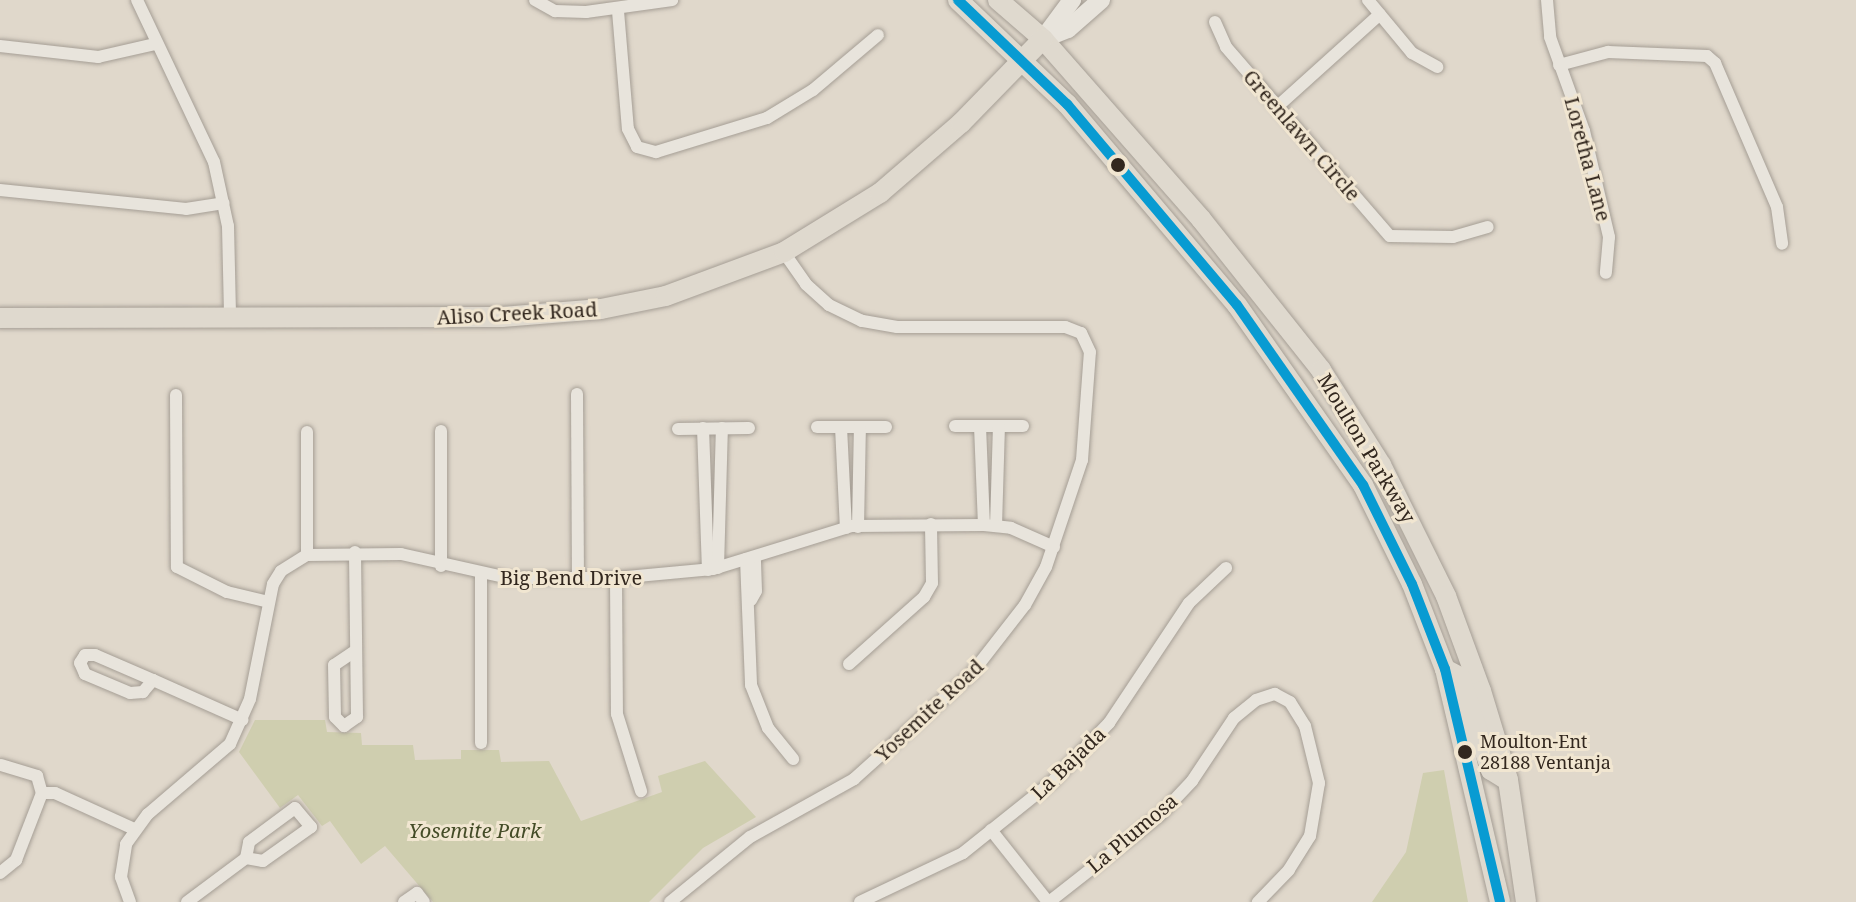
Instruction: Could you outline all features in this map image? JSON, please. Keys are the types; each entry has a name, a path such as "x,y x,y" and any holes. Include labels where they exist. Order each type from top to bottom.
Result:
{"main road":[{"name":"Moulton Parkway","path":"958,0 1025,60 1237,305 1363,485 1412,584 1445,669 1497,872 1500,902"},
{"name":"Moulton Parkway","path":"998,0 1043,39 1201,219 1321,370 1425,548 1467,647 1508,780 1526,902"},
{"name":"Aliso Creek Road","path":"0,318 502,317 601,309 710,282 784,252 903,175 1025,60 1043,39"},
{"path":"1237,305 1259,311 1303,366 1321,370"},
{"path":"1445,669 1460,677 1467,692 1491,770 1508,780 1499,795 1506,857 1497,872"}],"street":[{"path":"137,0 155,44 198,123 224,203 230,317"},
{"path":"537,3 618,11 672,0"},
{"name":"Aliso Creek Road","path":"1043,39 1072,0"},
{"name":"Aliso Creek Road","path":"1043,39 1068,29 1101,0"},
{"path":"1368,0 1412,53 1437,67"},
{"name":"Loretha Lane","path":"1547,0 1559,65 1584,131 1609,237 1606,273"},
{"path":"618,11 628,129 637,147 656,152 767,118 813,90 878,35"},
{"path":"1278,106 1380,14"},
{"name":"Greenlawn Circle","path":"1215,22 1226,47 1383,229 1399,237 1453,237 1488,227"},
{"path":"0,46 98,57 155,44"},
{"path":"1559,65 1608,52 1707,56 1715,63 1777,207 1782,244"},
{"path":"0,190 186,209 224,203"},
{"name":"Yosemite Road","path":"670,902 738,844 854,779 937,707 1001,639 1054,547 1072,502 1088,416 1090,352 1081,333 1065,327 897,327 862,321 829,305 806,284 784,252"},
{"path":"577,394 578,578"},
{"path":"176,395 177,567 227,592 269,602"},
{"path":"955,426 1023,426"},
{"path":"980,426 989,480 990,525"},
{"path":"989,480 999,426"},
{"path":"817,427 886,427"},
{"path":"841,427 851,490 852,527"},
{"path":"851,490 860,427"},
{"path":"703,428 703,488 713,501"},
{"path":"713,569 713,501 723,487 722,428"},
{"path":"678,429 749,428"},
{"path":"441,431 441,566"},
{"path":"130,902 122,862 134,829 212,765 243,720 269,602 281,571 307,555 307,432"},
{"path":"849,664 924,597 932,583 931,524"},
{"name":"Big Bend Drive","path":"307,555 355,552 401,554 481,576 616,578 713,569 852,527 990,525 1054,547"},
{"path":"355,552 357,717 344,726 335,717 334,665 355,651"},
{"path":"750,558 756,591 751,600 751,685 756,706 793,759"},
{"name":"La Bajada","path":"860,902 928,874 991,830 1085,751 1189,603 1226,568"},
{"path":"481,576 481,743"},
{"path":"616,578 617,714 641,791"},
{"path":"153,680 143,692 130,693 85,674 80,663 85,655 95,655 153,680 243,720"},
{"name":"La Plumosa","path":"1048,902 1160,815 1192,781 1234,718 1256,700 1275,694 1290,702 1305,726 1319,783 1310,836 1289,870 1258,902"},
{"path":"0,873 16,860 42,793 37,776 1,765"},
{"path":"42,793 55,793 134,829"},
{"path":"187,902 246,858 249,842 295,808 311,827 263,861 246,858"},
{"path":"991,830 1048,902"},
{"path":"404,902 417,893 424,902"}],"green space":[{"name":"Yosemite Park","path":"255,720 325,720 327,732 361,733 362,745 413,745 415,760 461,759 461,750 499,750 501,762 549,761 581,821 662,792 658,776 705,761 756,817 703,848 649,902 433,902 385,846 361,864 330,821 322,826 298,795 280,808 239,752"},
{"path":"1444,770 1468,902 1372,902 1406,852 1423,773"}],"transit line":[{"path":"958,0 1067,104 1237,305 1363,485 1412,584 1445,669 1500,902"}],"place":[{"name":"Moulton-Ent 28188 Ventanja","path":"1465,752"}]}
